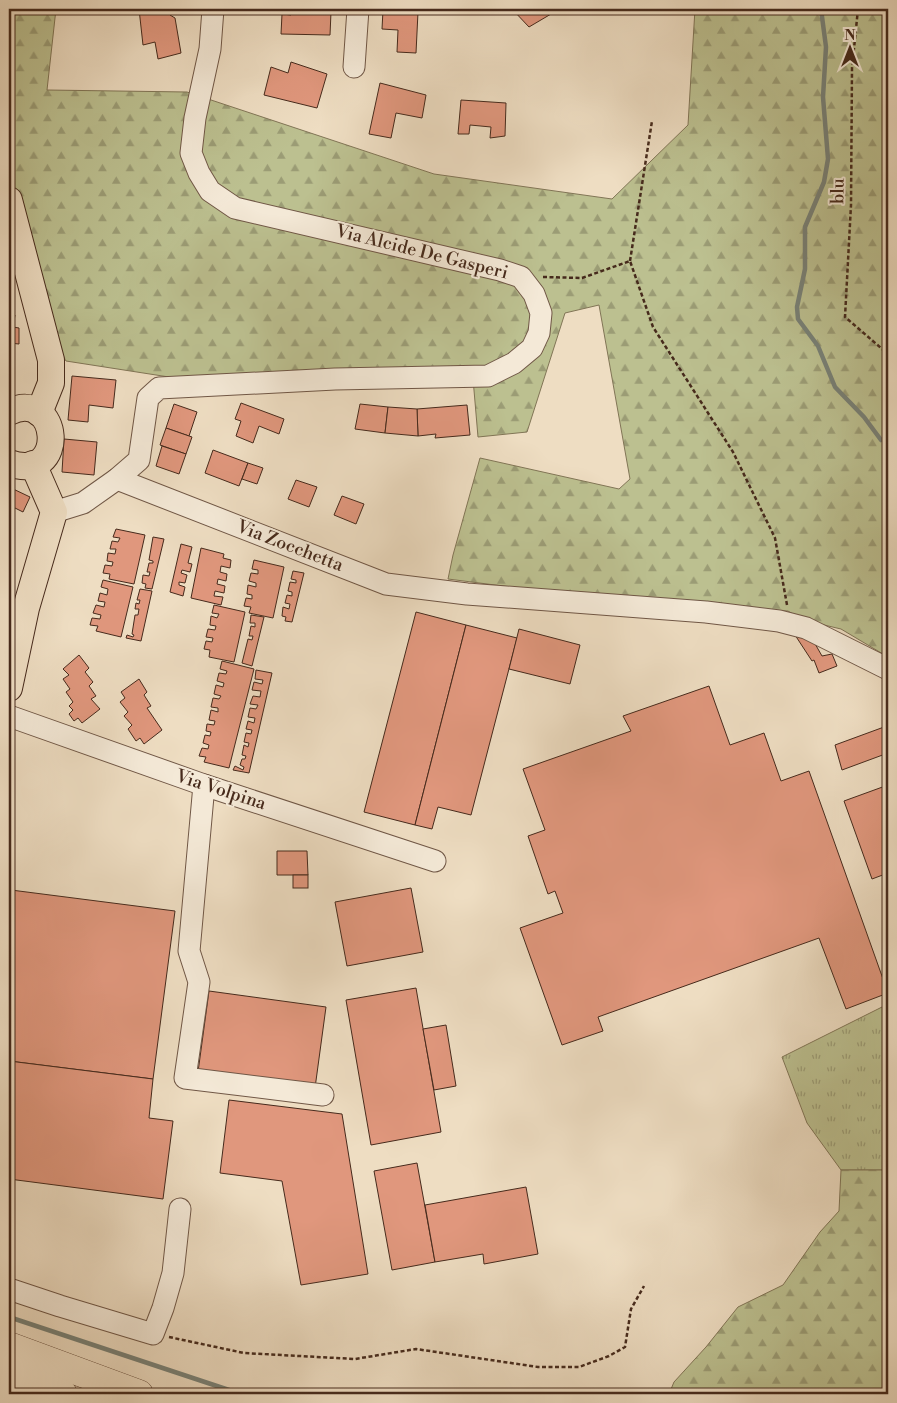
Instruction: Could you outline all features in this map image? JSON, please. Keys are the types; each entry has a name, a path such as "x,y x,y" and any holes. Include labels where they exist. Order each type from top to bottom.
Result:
{"highway":[{"path":"9,1346 139,1394"},
{"path":"9,1373 63,1394"}],"main road":[{"path":"9,200 51,360 51,383 39,413"},
{"path":"9,412 22,408 31,409 39,413 50,427 51,445 47,453 41,460 21,464 54,512 26,608 9,688"}],"street":[{"name":"Via Alcide De Gasperi","path":"54,512 83,503 118,479 139,460 148,398 159,388 335,379 488,376 514,363 532,348 539,333 541,312 534,294 521,277 500,270 235,208 210,191 199,173 191,153 195,118 210,49 213,9"},
{"path":"354,67 358,9"},
{"name":"Via Zocchetta","path":"118,479 386,584 466,594 706,612 791,624 806,628 888,669"},
{"name":"Via Volpina","path":"9,716 204,785 435,860"},
{"path":"204,785 189,951 199,982 185,1078 323,1095"},
{"path":"9,1289 153,1334 173,1273 180,1210"}],"path":[{"name":"blu","path":"858,9 852,68 851,205 845,317 888,354"},
{"path":"652,121 630,261 654,327 733,452 775,538 791,624"},
{"path":"521,277 582,278 630,261"},
{"path":"153,1334 244,1352 355,1359 416,1349 538,1366 579,1368 609,1356 624,1347 631,1309 644,1286"}],"green space":[{"path":"16,9 56,9 47,90 187,92 434,174 612,199 688,125 695,9 888,9 888,657 841,629 803,620 788,611 762,610 686,600 597,598 448,579 480,458 619,489 630,479 599,305 565,313 527,432 478,437 472,367 169,377 66,361 53,340 9,181 9,25"},
{"path":"888,1004 888,1166 882,1170 841,1170 807,1123 782,1057"},
{"path":"888,1166 888,1394 669,1394 674,1382 706,1347 738,1307 783,1285 820,1232 839,1211 841,1170 882,1170"}],"building":[{"path":"139,9 170,9 170,15 175,18 181,53 158,59 155,42 143,45"},
{"path":"291,9 327,9 331,12 330,35 281,34 282,14 291,15"},
{"path":"512,9 546,9 551,14 529,27"},
{"path":"383,10 418,12 416,53 397,52 398,30 382,29"},
{"path":"291,62 327,74 317,108 264,95 271,67 288,73"},
{"path":"380,83 426,95 422,118 396,113 391,138 369,134"},
{"path":"461,100 506,103 505,136 490,138 491,127 470,125 469,134 458,134"},
{"path":"9,300 13,301 11,314 15,315 13,327 19,328 19,344 9,343"},
{"path":"72,376 116,380 113,408 89,405 88,422 68,420"},
{"path":"241,403 284,419 279,434 259,426 253,443 236,436 241,421 235,419"},
{"path":"174,404 197,412 189,436 166,428"},
{"path":"360,404 388,407 385,433 355,429"},
{"path":"467,405 470,435 435,438 436,434 418,436 417,409"},
{"path":"388,407 417,409 418,436 385,433"},
{"path":"166,428 192,437 186,454 160,445"},
{"path":"64,439 97,442 94,475 62,472"},
{"path":"162,446 186,454 179,474 156,466"},
{"path":"213,450 248,463 239,486 205,473"},
{"path":"248,463 263,468 257,484 242,479"},
{"path":"296,480 317,487 309,507 288,499"},
{"path":"9,487 30,497 23,512 9,505"},
{"path":"342,496 364,504 356,524 334,515"},
{"path":"116,529 145,535 134,584 109,579 110,574 103,573 105,565 112,566 113,562 107,561 108,553 115,554 116,549 110,549 112,541 118,542 120,538 113,537"},
{"path":"153,537 164,539 152,589 145,588 146,584 142,583 143,575 149,576 150,572 147,572 149,563 153,563 153,561 149,560"},
{"path":"181,544 192,547 188,563 192,564 190,572 182,570 181,573 187,575 185,583 179,582 179,585 185,587 183,596 170,592"},
{"path":"201,548 224,554 223,558 231,560 230,568 221,566 220,572 227,574 226,581 218,579 217,584 225,586 224,593 215,591 214,596 223,597 221,605 191,598"},
{"path":"254,560 284,567 273,618 249,613 251,607 244,606 246,598 252,599 252,595 247,594 248,585 256,587 256,583 249,581 251,573 258,574 258,570 252,569"},
{"path":"293,571 304,573 292,622 285,621 286,617 282,616 283,607 289,609 290,604 285,603 287,595 292,596 292,592 288,591 290,582 296,583 296,580 291,579"},
{"path":"103,580 133,587 121,637 96,631 98,626 90,625 92,618 100,619 101,615 93,613 96,605 104,607 105,602 98,601 100,593 107,595 108,589 101,587"},
{"path":"140,589 152,591 141,641 126,638 127,635 133,637 134,635 132,634 135,615 138,615 139,609 135,609 136,603 139,604 140,600 137,600"},
{"path":"214,605 245,612 234,662 209,657 210,650 204,649 206,641 212,642 213,638 206,637 208,629 215,630 216,626 210,625 211,616 217,618 219,614 212,613"},
{"path":"416,612 466,625 415,825 364,812"},
{"path":"251,615 264,617 252,666 242,663 248,639 252,640 253,636 249,636 251,626 255,627 255,623 250,623"},
{"path":"466,625 517,638 471,815 438,807 432,829 415,825"},
{"path":"519,629 580,645 570,684 509,669"},
{"path":"795,635 810,635 822,656 832,654 837,666 819,673 814,660 812,661"},
{"path":"79,655 89,668 85,672 93,682 89,686 96,696 91,699 100,709 82,723 78,718 74,721 69,714 73,710 69,706 73,702 66,692 70,689 63,679 69,675 63,669"},
{"path":"222,661 254,669 229,768 204,762 206,757 199,756 202,748 208,749 209,745 203,743 205,735 210,736 211,732 206,731 207,724 214,725 215,721 209,720 211,710 218,712 218,708 211,707 213,698 219,699 221,696 214,694 216,685 223,687 224,683 217,681 219,673 226,674 227,671 220,669"},
{"path":"256,670 272,673 249,773 233,770 235,766 243,770 244,767 240,765 242,759 245,759 246,756 242,755 244,745 248,747 249,743 244,742 246,733 251,734 252,730 246,729 248,721 254,723 255,718 248,717 250,708 256,709 258,705 250,704 253,696 260,697 261,691 252,690 254,682 262,684 263,680 255,679"},
{"path":"139,679 147,692 144,695 151,706 147,708 162,730 144,744 140,738 136,741 128,729 132,725 124,716 128,712 120,702 125,698 121,692"},
{"path":"709,686 730,745 764,733 781,781 809,771 888,993 846,1009 819,938 598,1017 603,1031 562,1045 520,928 563,913 555,891 548,894 528,836 545,830 523,769 631,731 623,716"},
{"path":"884,727 888,739 888,753 842,770 835,745"},
{"path":"888,785 888,873 872,879 844,801"},
{"path":"277,851 307,851 308,875 277,875"},
{"path":"293,875 308,875 308,888 293,888"},
{"path":"411,888 423,952 347,966 335,902"},
{"path":"11,890 175,911 153,1079 9,1061 9,910"},
{"path":"416,988 441,1132 371,1145 346,1000"},
{"path":"209,991 326,1007 315,1088 198,1072"},
{"path":"446,1025 456,1086 434,1090 423,1029"},
{"path":"9,1061 153,1079 149,1118 173,1121 163,1199 9,1179"},
{"path":"229,1100 342,1114 368,1274 301,1285 282,1181 220,1173"},
{"path":"417,1163 435,1262 392,1270 374,1171"},
{"path":"526,1187 538,1254 484,1264 483,1254 435,1262 425,1205"}],"waterway":[{"path":"821,9 826,47 823,97 828,159 824,182 805,227 805,269 797,307 798,319 818,346 835,387 864,417 881,440"},
{"path":"9,1317 241,1394"}]}
